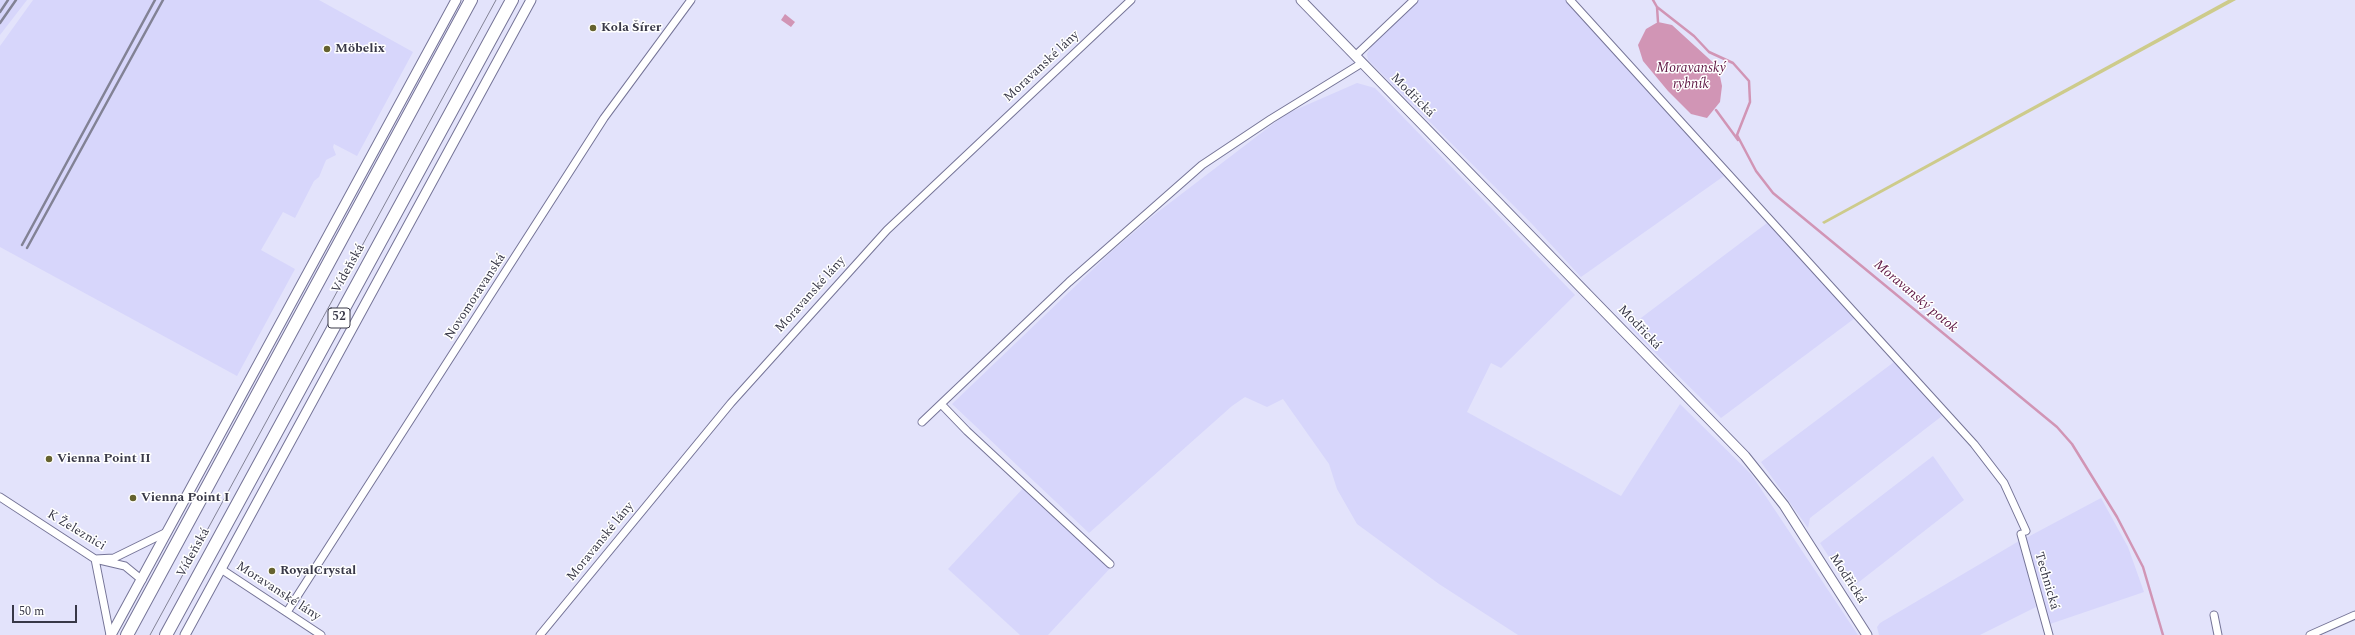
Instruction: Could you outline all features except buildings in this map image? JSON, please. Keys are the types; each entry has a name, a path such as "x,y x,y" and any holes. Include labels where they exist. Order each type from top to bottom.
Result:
{"highway":[{"name":"Vídeňská","path":"127,635 471,0"},
{"name":"Vídeňská","path":"166,635 512,0"}],"street":[{"path":"111,635 456,0"},
{"path":"185,635 531,0"},
{"name":"Novomoravanská","path":"287,612 604,118 691,0"},
{"name":"Moravanské lány","path":"540,635 730,403 887,230 1131,0"},
{"name":"Modřická","path":"1301,0 1745,456 1784,505 1867,635"},
{"path":"1355,56 1414,0"},
{"name":"Technická","path":"1570,0 1974,444 2004,483 2023,533 2049,635"},
{"path":"922,422 1069,282 1202,165 1270,118 1362,64"},
{"path":"941,404 967,431 1110,564"},
{"name":"K Železnici","path":"0,497 95,559 125,566 142,580"},
{"path":"111,635 95,559 114,558 167,532"},
{"name":"Moravanské lány","path":"221,570 321,635"},
{"path":"2214,615 2218,635"},
{"path":"2310,635 2355,615"}],"shaded area":[{"path":"0,0 27,0 0,35"},
{"path":"33,0 319,0 413,52 357,156 334,144 333,147 336,155 326,160 319,177 314,181 295,218 283,212 261,250 295,269 237,376 0,247 0,46"},
{"path":"1418,0 1566,0 1724,176 1581,277 1532,224 1368,60 1367,54 1371,47"},
{"path":"2228,0 2236,0 1824,224 1822,222"},
{"path":"1357,83 1375,88 1575,295 1501,368 1491,363 1467,412 1621,496 1680,404 1751,474 1858,635 1518,635 1439,584 1357,524 1337,489 1329,464 1283,399 1267,407 1245,397 1232,406 1089,533 952,404 1112,251 1154,215 1286,114"},
{"path":"1767,223 1855,318 1721,418 1629,327"},
{"path":"1894,362 1942,416 1810,518 1808,528 1761,462"},
{"path":"1933,456 1964,500 1850,589 1820,543"},
{"path":"1027,484 1114,564 1048,635 1020,635 948,569"},
{"path":"2101,498 2128,547 2144,592 2050,624 2026,538"},
{"path":"2019,541 2036,607 1980,635 1879,635 1877,627 1880,623"}],"water":[{"path":"785,14 795,22 791,27 781,20"},
{"name":"Moravanský rybník","path":"1658,22 1672,25 1718,67 1722,86 1720,102 1707,118 1691,114 1668,91 1643,61 1638,45 1646,29"}],"waterway":[{"name":"Moravanský potok","path":"1653,0 1657,7 1694,36 1709,52 1733,63 1749,81 1750,102 1737,135 1756,171 1773,193 2057,427 2072,444 2117,517 2143,567 2163,635"},
{"path":"1657,7 1658,22"},
{"path":"1716,110 1738,140"}],"tram line":[{"path":"150,635 496,0"}],"railway":[{"path":"0,12 8,0"},
{"path":"0,23 16,0"},
{"path":"22,245 155,0"},
{"path":"27,248 163,0"}],"place":[{"name":"Kola Šírer","path":"593,28"},
{"name":"Möbelix","path":"327,49"},
{"name":"Vienna Point II","path":"49,459"},
{"name":"Vienna Point I","path":"133,498"},
{"name":"RoyalCrystal","path":"272,571"}]}
